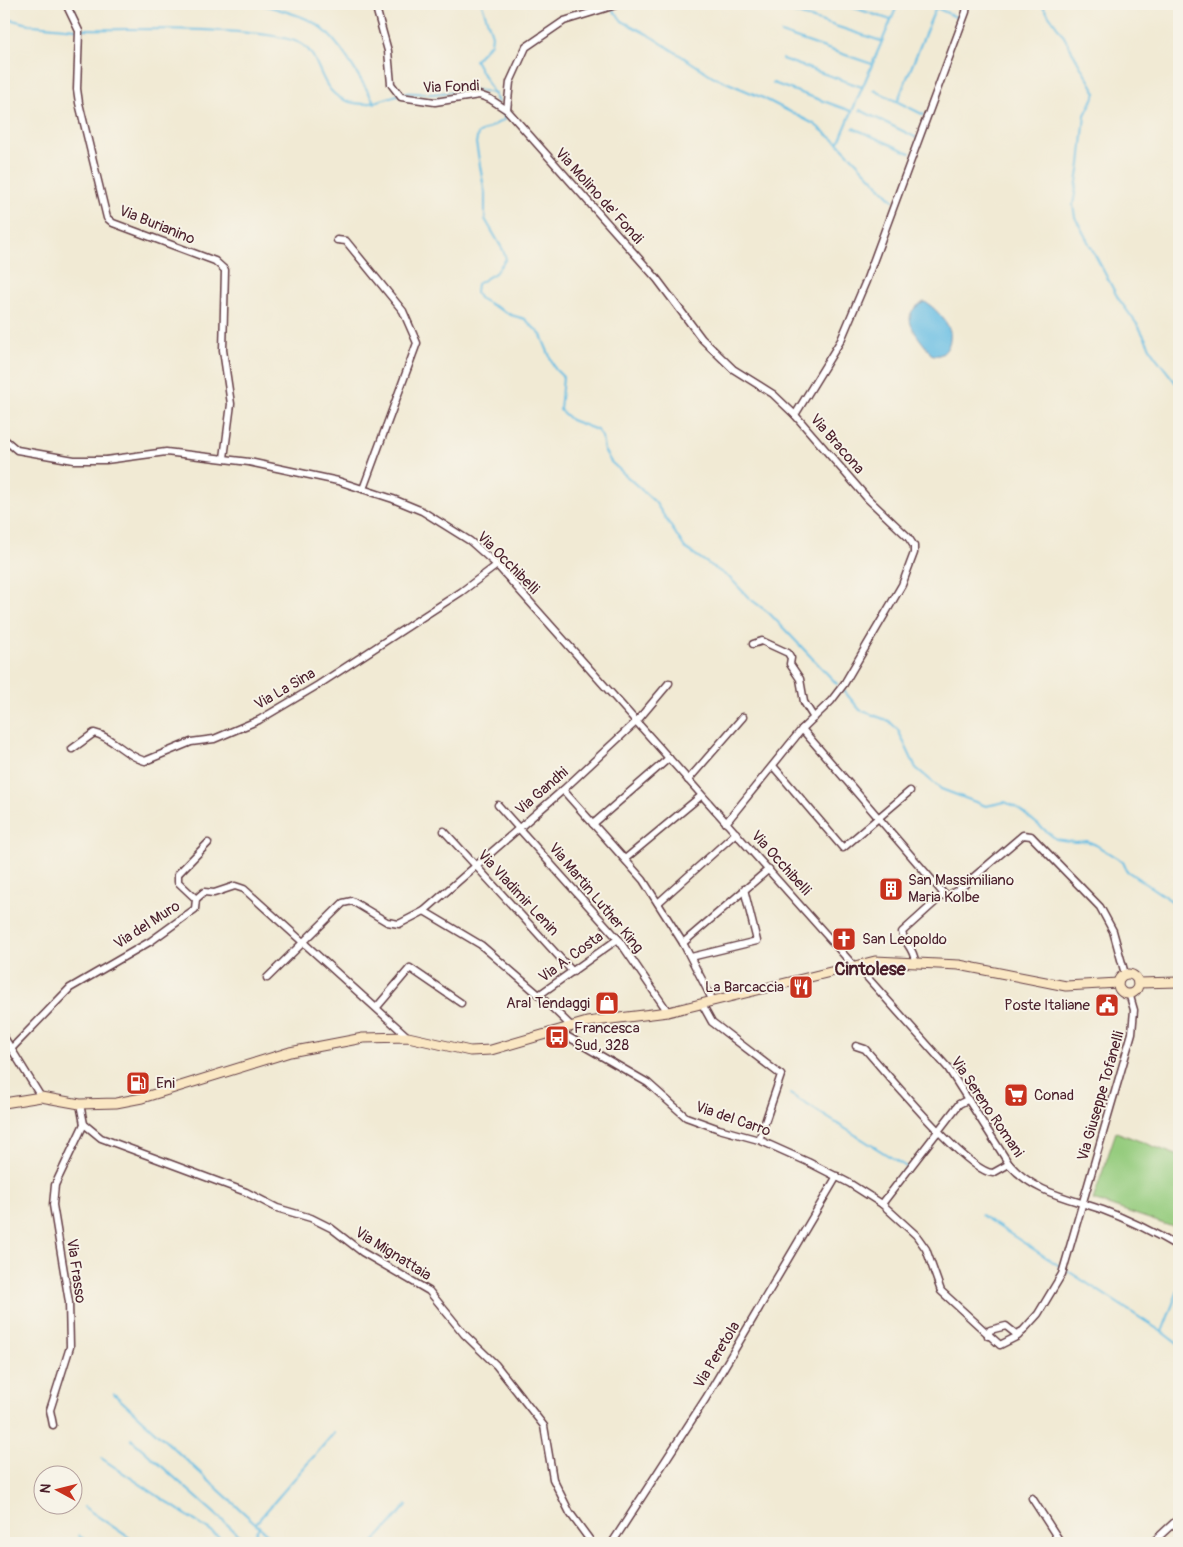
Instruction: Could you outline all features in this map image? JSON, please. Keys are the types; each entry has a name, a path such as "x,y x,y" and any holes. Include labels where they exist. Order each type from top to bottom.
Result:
{"street":[{"name":"Via Burianino","path":"66,4 79,31 78,96 107,218 113,223 215,261 225,270 223,350 231,404 224,458"},
{"name":"Via Fondi","path":"375,4 388,51 391,84 401,97 435,102 479,95 490,99 507,110"},
{"path":"507,110 510,82 526,47 564,20 619,4"},
{"name":"Via Bracona","path":"726,823 802,729 844,684 910,566 914,546 908,536 862,492 795,415 840,340 866,281 953,50 967,4"},
{"name":"Via Molino de' Fondi","path":"507,110 657,279 702,339 733,369 773,394 795,415"},
{"path":"337,240 346,241 402,311 418,343 363,489"},
{"name":"Via Occhibelli","path":"4,439 17,450 74,460 106,460 166,452 224,458 312,475 363,489 422,512 470,541 497,565 637,720 701,796 857,965"},
{"name":"Via La Sina","path":"72,749 94,734 102,735 137,759 145,761 191,742 214,739 259,720 318,685 460,592 497,565"},
{"path":"753,644 762,641 788,653 790,664 802,685 804,702 814,718"},
{"name":"Via Gandhi","path":"304,942 343,903 352,901 387,922 399,924 424,911 563,790 637,720 669,683"},
{"path":"688,780 743,717"},
{"path":"802,729 944,894 948,896 962,888 1023,835 1031,836 1100,907 1113,931 1125,974"},
{"path":"593,824 669,758"},
{"path":"773,766 843,848 910,791"},
{"path":"563,790 644,880 692,957 714,1001"},
{"path":"625,859 701,796"},
{"name":"Via Martin Luther King","path":"498,805 618,939 668,1012"},
{"name":"Via Vladimir Lenin","path":"444,831 573,972"},
{"path":"658,903 736,832"},
{"path":"196,899 178,882 178,874 208,844"},
{"path":"683,943 769,869"},
{"name":"Via del Muro","path":"11,1049 70,988 151,940 195,908 197,904 196,899 204,892 214,893 235,886 240,887 304,942 408,1037"},
{"path":"692,957 757,941 744,889"},
{"path":"916,961 914,951 903,937 902,932 944,894"},
{"path":"424,911 481,945 540,995 571,1026"},
{"name":"Via A. Costa","path":"540,995 618,939"},
{"path":"267,978 304,942"},
{"path":"4,1103 42,1097 80,1104 109,1104 134,1100 290,1052 363,1038 408,1037 470,1051 491,1050 571,1026 668,1012 875,961 916,961 959,965 1066,986 1118,984"},
{"name":"Via Sereno Romani","path":"857,965 948,1068 1009,1164 1033,1185 1047,1192 1134,1223 1179,1247"},
{"path":"377,1007 410,968 461,1003"},
{"path":"1125,974 1134,976 1138,983"},
{"path":"1125,974 1120,978 1118,984 1120,990 1129,993 1135,991 1138,983"},
{"path":"1138,983 1179,982"},
{"name":"Via Giuseppe Tofanelli","path":"988,1336 1000,1345 1018,1336 1042,1310 1065,1267 1132,1033 1134,1010 1129,993"},
{"path":"702,1004 712,1022 781,1075 759,1140"},
{"name":"Via del Carro","path":"558,1031 648,1083 686,1117 719,1129 759,1140 837,1176 882,1204 921,1242 932,1264 941,1291 988,1336"},
{"path":"4,1038 42,1097"},
{"path":"856,1046 865,1049 939,1132 979,1170 993,1173 1009,1164"},
{"path":"882,1204 959,1104 967,1100"},
{"path":"80,1104 84,1124"},
{"name":"Via Frasso","path":"53,1425 50,1410 70,1347 69,1302 54,1205 55,1185 84,1124"},
{"name":"Via Mignattaia","path":"84,1124 101,1138 246,1192 277,1208 311,1218 331,1228 362,1252 429,1291 464,1334 496,1365 544,1426 553,1479 570,1513 592,1543"},
{"name":"Via Peretola","path":"612,1543 706,1398 837,1176"},
{"path":"988,1336 990,1330 1006,1326 1016,1334 1024,1330"},
{"path":"1032,1498 1061,1543"},
{"path":"1152,1543 1179,1518"}],"green space":[{"path":"1116,1132 1179,1156 1179,1229 1093,1200"}],"water":[{"path":"924,302 935,310 949,328 950,341 946,350 940,355 931,354 915,333 910,320 911,313 915,307"}],"waterway":[{"path":"72,4 79,24"},
{"path":"260,4 299,16 321,28 330,36 347,58 375,103"},
{"path":"482,4 492,35 491,43 475,60 498,102"},
{"path":"842,4 891,20"},
{"path":"839,142 898,4"},
{"path":"928,4 958,18"},
{"path":"1041,4 1063,35 1096,93 1085,115 1080,165 1073,205 1075,217 1118,298 1139,327 1154,355 1179,387"},
{"path":"774,6 881,41"},
{"path":"898,100 936,7"},
{"path":"613,10 622,21 647,34 714,77 763,98 814,124 838,143 893,200"},
{"path":"4,18 33,25 76,29"},
{"path":"81,29 230,31 286,39 303,45 309,51 332,92 340,98 357,104 371,103 408,93 431,94 479,90 495,94"},
{"path":"781,33 872,64"},
{"path":"782,59 862,87"},
{"path":"773,83 851,111"},
{"path":"874,90 924,115"},
{"path":"501,108 505,119 478,134 476,143 485,194 485,219 503,250 506,259 495,273 477,284 476,292 479,298 511,315 525,319 541,335 555,369 563,377 560,410 571,420 597,430 602,437 604,450 611,462 655,502 685,548 731,579 749,598 769,613 837,684"},
{"path":"860,110 917,138"},
{"path":"853,128 910,153"},
{"path":"844,691 860,710 889,721 898,730 916,768 941,789 986,806 1005,802 1016,807 1056,839 1075,842 1087,841 1096,845 1123,862 1127,871 1179,906"},
{"path":"790,1094 908,1168"},
{"path":"981,1215 1061,1267"},
{"path":"1065,1269 1162,1332"},
{"path":"1179,1288 1162,1332 1179,1345"},
{"path":"114,1394 277,1543"},
{"path":"256,1523 334,1433"},
{"path":"131,1439 248,1543"},
{"path":"101,1458 228,1543"},
{"path":"373,1543 407,1505"},
{"path":"84,1507 137,1543"},
{"path":"249,1543 259,1527"},
{"path":"79,1536 90,1543"}],"place":[{"name":"San Massimiliano Maria Kolbe","path":"891,889"},
{"name":"San Leopoldo","path":"844,939"},
{"name":"La Barcaccia","path":"801,987"},
{"name":"Aral Tendaggi","path":"607,1003"},
{"name":"Poste Italiane","path":"1107,1005"},
{"name":"Francesca Sud, 328","path":"557,1037"},
{"name":"Eni","path":"138,1083"},
{"name":"Conad","path":"1016,1095"}],"district":[{"name":"Cintolese","path":"870,969"}]}
